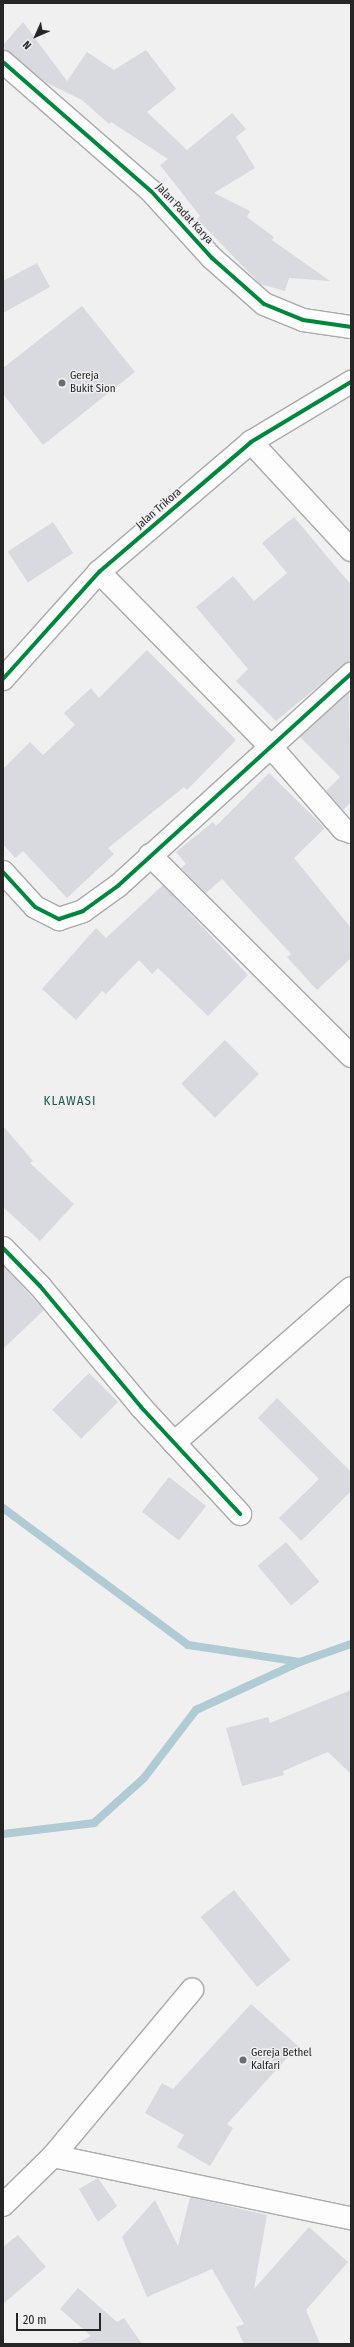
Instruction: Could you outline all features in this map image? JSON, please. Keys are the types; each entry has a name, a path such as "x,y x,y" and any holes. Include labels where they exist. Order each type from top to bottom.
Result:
{"street":[{"name":"Jalan Padat Karya","path":"3,62 151,191 212,258 264,304 303,320 351,327"},
{"name":"Jalan Trikora","path":"5,670 99,572 251,442 351,382"},
{"path":"251,442 351,550"},
{"path":"99,572 272,748 343,829 351,832"},
{"path":"3,872 35,907 60,919 83,911 150,855 272,748 351,674"},
{"path":"150,855 351,1056"},
{"path":"3,1248 181,1437 240,1514"},
{"path":"181,1437 351,1288"},
{"path":"3,2205 53,2156 192,1990"},
{"path":"53,2156 351,2218"}],"building":[{"path":"23,22 67,81 87,52 114,70 146,50 176,89 147,112 187,150 232,113 246,129 236,137 255,168 214,193 250,211 247,217 274,237 272,240 330,281 289,278 285,291 260,284 197,219 200,216 160,165 168,159 111,122 109,124 82,100 45,82 7,51 3,45"},
{"path":"37,263 50,287 3,313 3,281"},
{"name":"Gereja Bukit Sion","path":"82,306 135,372 43,445 3,394 3,368"},
{"path":"294,517 351,585 351,659 276,721 236,681 248,669 196,607 233,576 254,601 287,573 262,543"},
{"path":"53,522 73,553 28,582 8,551"},
{"path":"147,650 236,740 187,790 184,787 108,848 114,854 67,898 23,851 15,858 3,844 3,769 30,742 43,755 75,725 64,713 91,688 99,698"},
{"path":"349,692 351,802 343,810 326,791 340,777 300,737"},
{"path":"269,773 325,828 294,858 351,928 351,958 317,990 287,957 291,954 222,879 206,893 181,868 186,864 176,852 213,822 216,826"},
{"path":"163,885 248,975 208,1016 158,968 152,974 139,960 106,994 102,991 76,1020 42,989 96,928 106,938"},
{"path":"225,1040 259,1074 215,1118 181,1084"},
{"path":"3,1126 33,1161 30,1163 74,1204 40,1241 3,1207"},
{"path":"3,1266 44,1310 3,1349"},
{"path":"89,1373 118,1402 81,1439 52,1410"},
{"path":"277,1398 351,1472 351,1491 301,1541 279,1518 319,1479 258,1418"},
{"path":"169,1477 206,1506 179,1541 142,1512"},
{"path":"286,1542 319,1582 291,1606 258,1566"},
{"path":"351,1690 351,1774 328,1752 283,1771 284,1775 242,1786 226,1728 268,1717 270,1723"},
{"path":"234,1890 291,1960 257,1987 201,1917"},
{"path":"251,2004 298,2046 227,2124 233,2128 210,2166 177,2147 184,2135 145,2113 162,2083 173,2089"},
{"path":"98,2178 117,2206 98,2222 79,2189"},
{"path":"190,2197 267,2215 254,2289 309,2227 348,2262 306,2310 320,2344 244,2344 236,2327 244,2324 212,2269 147,2297 122,2237 155,2200 178,2246"},
{"path":"18,2235 46,2267 3,2304 3,2247"},
{"path":"78,2288 117,2322 124,2318 142,2344 76,2344 91,2336 60,2309"}],"waterway":[{"path":"3,1508 188,1645 300,1662"},
{"path":"3,1834 94,1823 144,1778 196,1710 300,1662 351,1644"}],"cycle path":[{"path":"3,62 151,191 212,258 264,304 303,320 351,327"},
{"path":"3,679 99,572 251,442 351,382"},
{"path":"3,872 35,907 59,919 83,911 119,885 351,674"},
{"path":"3,1248 40,1286 141,1407 240,1514"}],"place":[{"name":"Gereja Bukit Sion","path":"62,383"},
{"name":"Gereja Bethel Kalfari","path":"243,2060"}],"district":[{"name":"KLAWASI","path":"70,1101"}]}
